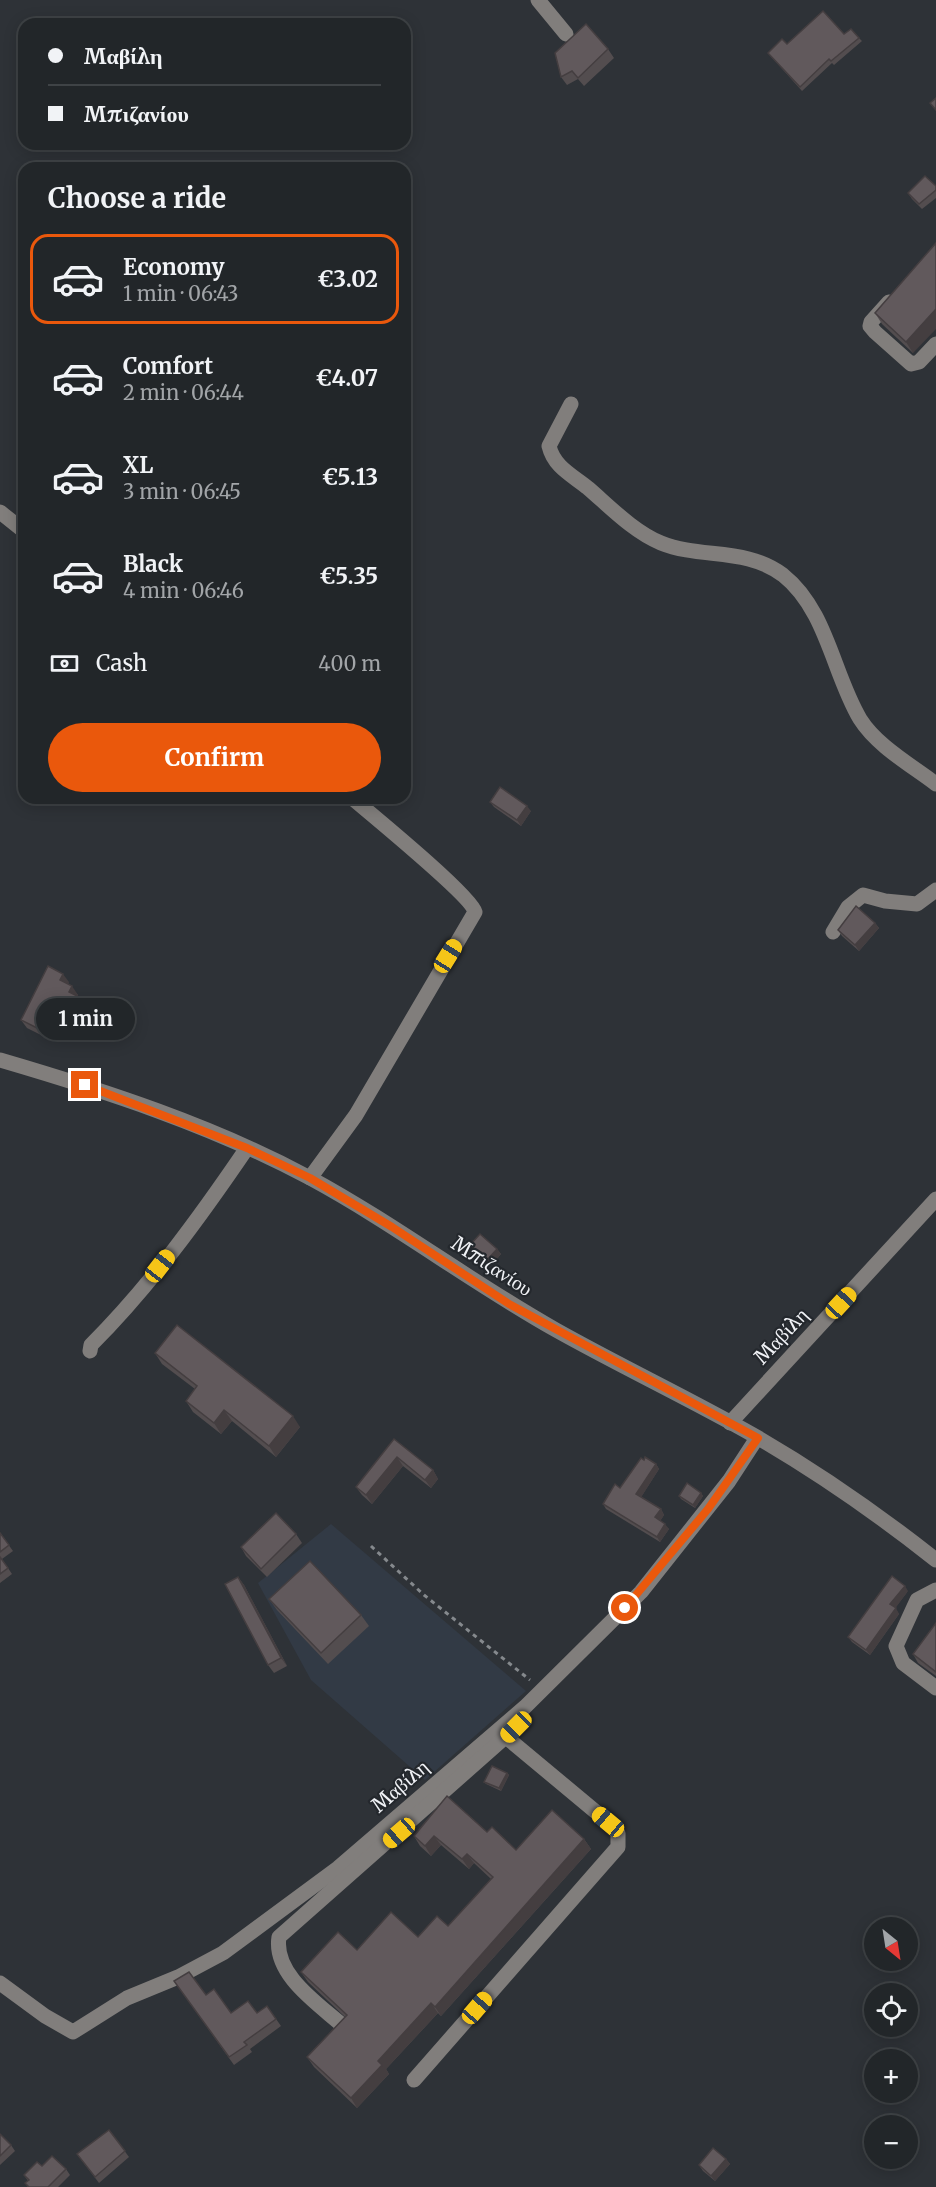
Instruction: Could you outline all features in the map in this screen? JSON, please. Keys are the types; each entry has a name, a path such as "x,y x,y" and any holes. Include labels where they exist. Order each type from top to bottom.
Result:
{"street":[{"path":"538,0 566,34"},
{"path":"900,290 870,326 911,364 919,362 936,344"},
{"path":"571,404 549,446 556,464 645,536 677,548 757,560 783,576 796,590 821,627 862,721 874,736 936,784"},
{"path":"0,512 18,526"},
{"path":"310,1178 356,1115 475,912 470,903 425,861 359,804"},
{"path":"833,932 849,907 863,896 917,904 936,890"},
{"name":"Μπιζανίου","path":"0,1060 106,1092 247,1148 310,1178 401,1233 509,1304 758,1438 882,1518 936,1560"},
{"path":"90,1351 92,1345 121,1315 160,1266 247,1148"},
{"name":"Μαβίλη","path":"730,1423 936,1199"},
{"name":"Μαβίλη","path":"0,1983 45,2016 73,2032 127,1998 178,1977 223,1953 338,1868 543,1691 641,1592 722,1490 758,1438"},
{"path":"936,1590 917,1600 896,1646 903,1663 936,1688"},
{"path":"342,2025 293,1979 282,1965 277,1948 279,1937 506,1737 516,1727 525,1707"},
{"path":"414,2080 618,1847 618,1833 608,1822 506,1737"}],"path":[{"path":"371,1546 424,1595 543,1691"}],"shaded area":[{"path":"331,1524 526,1691 425,1780 311,1680 258,1583"}],"building":[{"path":"823,11 844,34 851,29 859,38 831,61 829,59 800,87 768,53 782,39 787,44"},
{"path":"586,24 608,49 578,78 572,71 561,77 555,53"},
{"path":"936,98 936,110 930,103"},
{"path":"925,176 936,186 936,190 919,204 908,193"},
{"path":"936,243 936,309 906,342 875,313"},
{"path":"500,787 527,806 517,820 490,802"},
{"path":"856,906 875,923 855,945 838,930"},
{"path":"48,966 63,974 60,980 72,986 69,992 83,999 70,1024 57,1017 54,1024 42,1018 37,1028 21,1020"},
{"path":"480,1234 497,1249 487,1260 470,1245"},
{"path":"177,1325 293,1416 269,1446 224,1410 214,1423 186,1401 197,1386 155,1353"},
{"path":"394,1439 433,1470 425,1480 397,1457 366,1495 356,1487"},
{"path":"645,1457 656,1464 636,1494 661,1509 655,1517 665,1524 657,1537 603,1504 615,1484 620,1488 641,1458 644,1460"},
{"path":"687,1483 701,1493 693,1505 679,1496"},
{"path":"276,1513 296,1534 261,1569 241,1547"},
{"path":"0,1533 9,1545 0,1552"},
{"path":"0,1557 8,1568 0,1574"},
{"path":"310,1561 361,1615 321,1653 269,1599"},
{"path":"892,1576 905,1586 890,1604 896,1608 866,1650 848,1637"},
{"path":"238,1577 281,1658 268,1665 225,1584"},
{"path":"936,1623 936,1672 913,1654"},
{"path":"492,1766 507,1773 499,1788 484,1782"},
{"path":"447,1796 487,1832 492,1827 516,1850 552,1810 584,1839 435,2007 431,2003 378,2061 382,2065 351,2098 307,2057 347,2015 301,1972 338,1932 357,1950 391,1912 418,1937 437,1916 448,1926 493,1877 467,1854 462,1859 434,1836 425,1846 414,1836"},
{"path":"189,1972 206,1995 214,1989 231,2013 248,2001 257,2013 267,2006 276,2019 244,2042 247,2045 229,2057 174,1981"},
{"path":"109,2130 125,2151 95,2177 77,2154"},
{"path":"0,2134 11,2145 0,2156"},
{"path":"713,2148 726,2159 711,2176 699,2165"},
{"path":"52,2156 66,2169 48,2187 29,2187 25,2183 29,2180 24,2175 37,2162 42,2166"}],"route":[{"path":"85,1085 247,1148 310,1178 438,1256 509,1304 758,1438 708,1509 641,1592 625,1608"}]}
